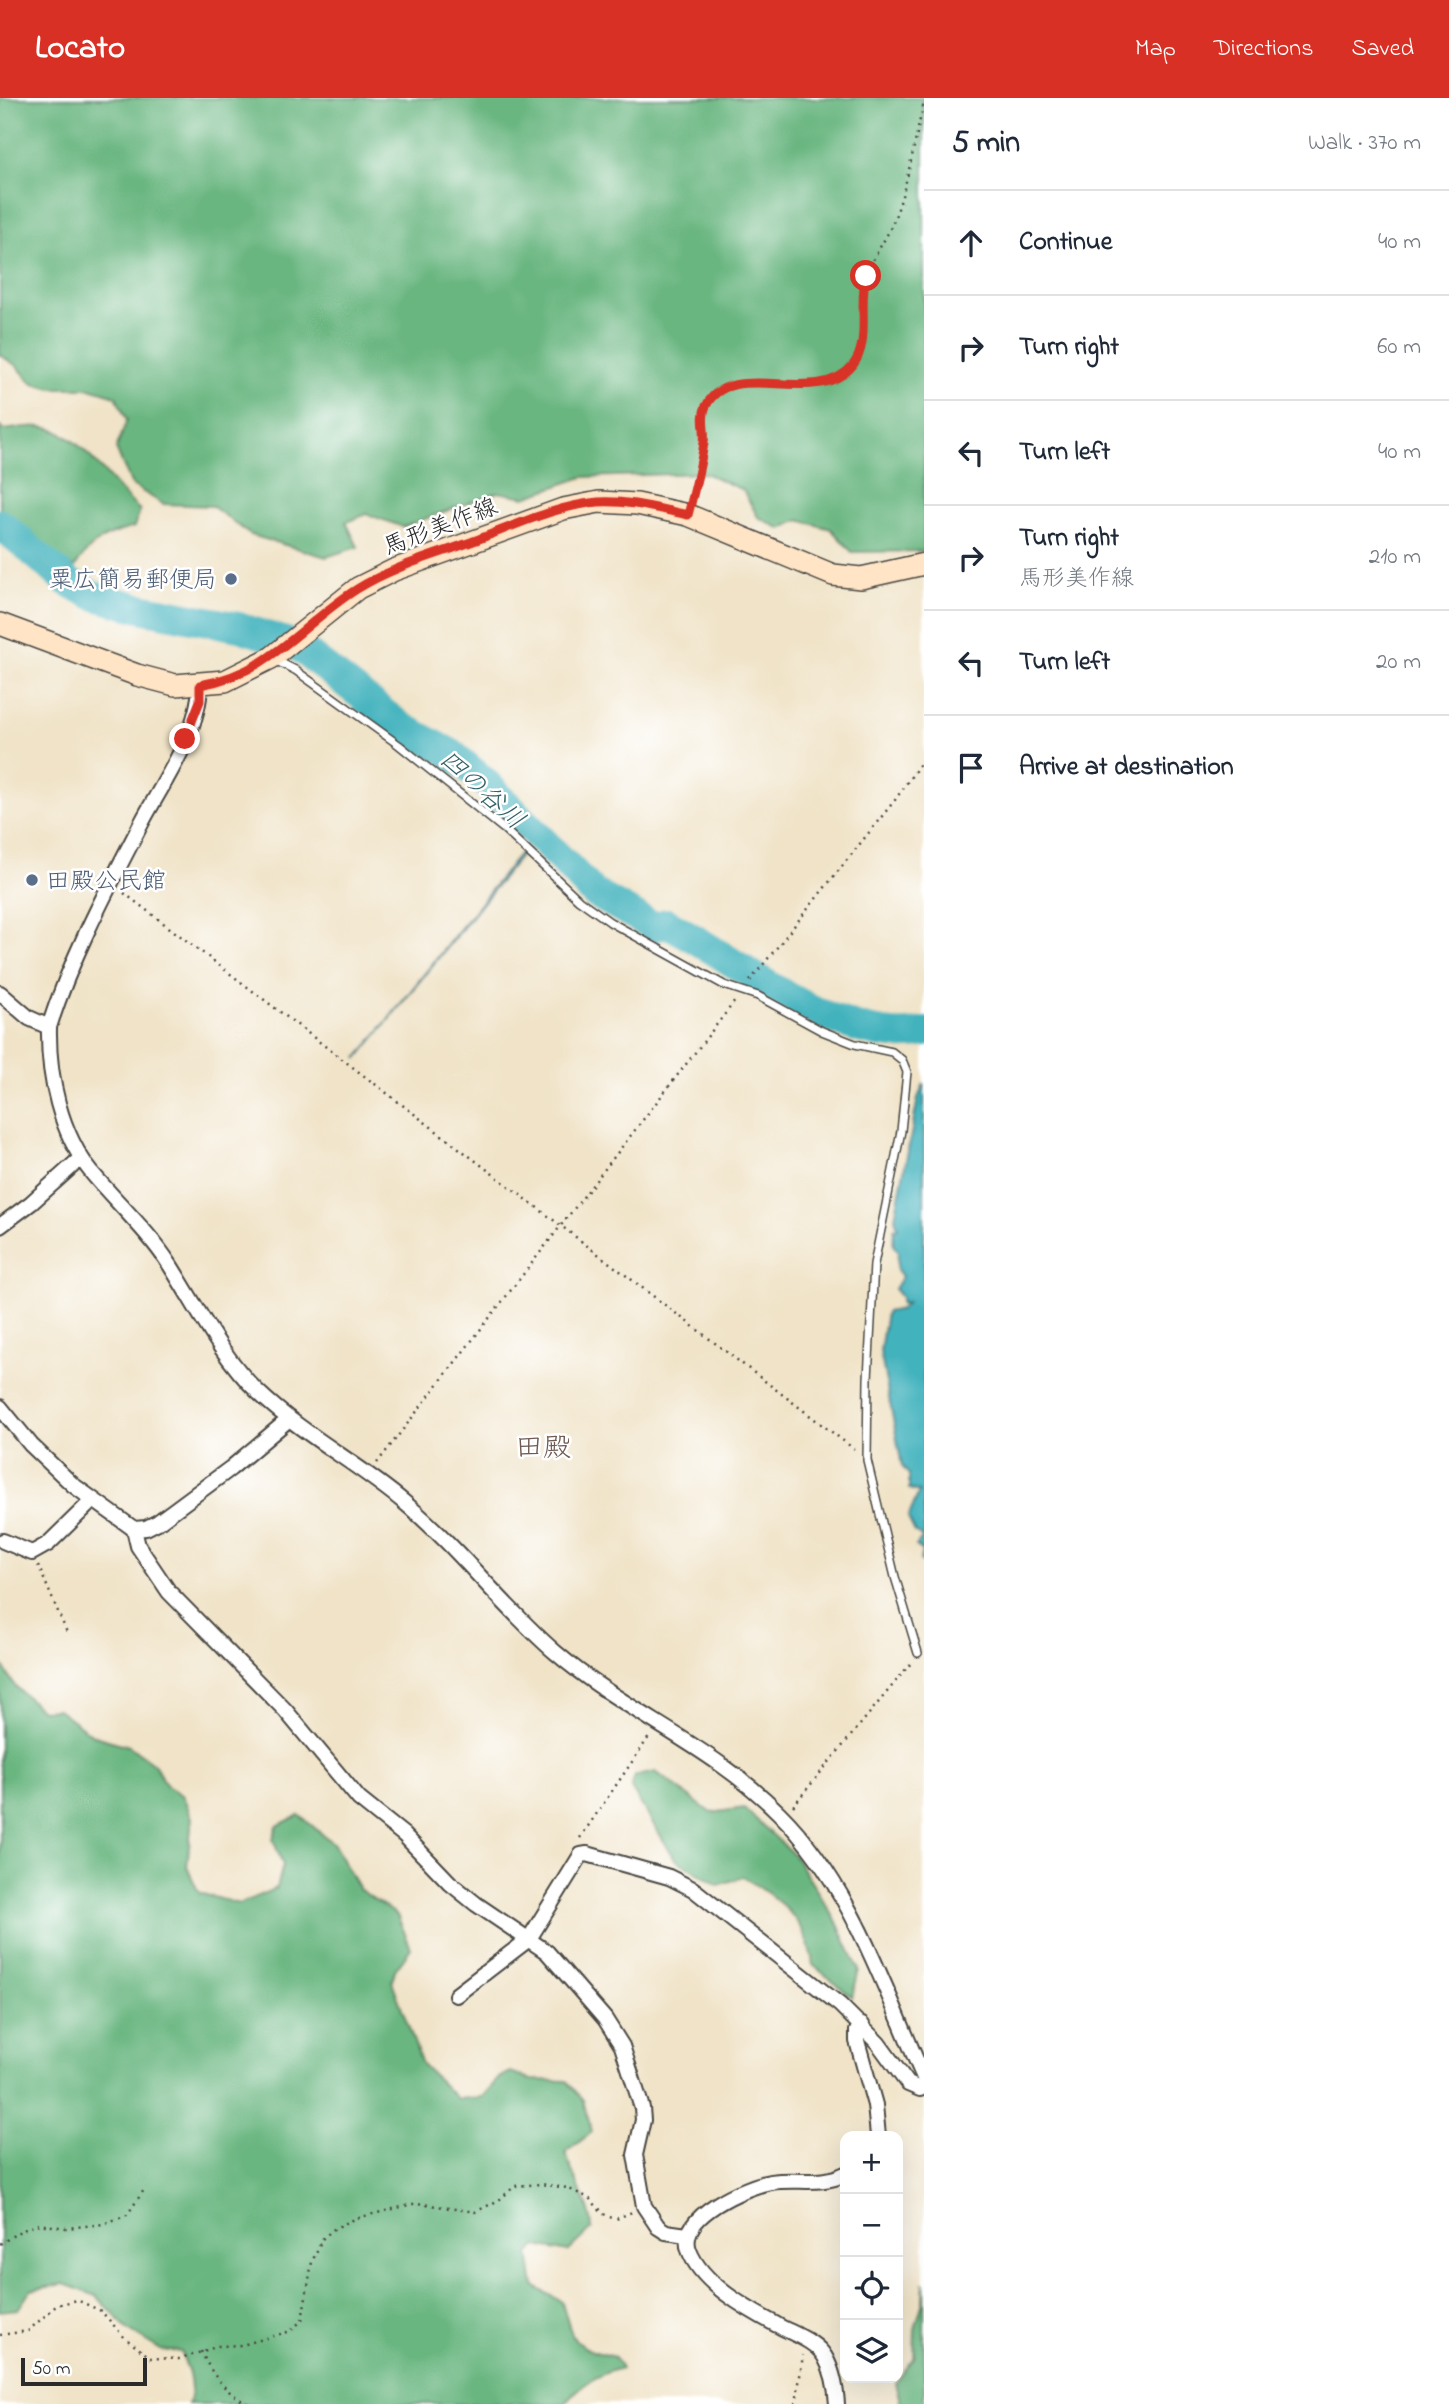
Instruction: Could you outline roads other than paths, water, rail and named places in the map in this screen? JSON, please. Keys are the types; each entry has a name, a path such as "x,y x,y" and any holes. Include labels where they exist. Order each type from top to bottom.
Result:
{"main road":[{"name":"馬形美作線","path":"0,625 137,675 176,685 225,681 274,656 358,588 394,570 563,509 599,502 637,504 688,515 833,575 861,578 924,564"}],"street":[{"path":"200,685 200,701 185,739 109,886 62,987 49,1027 48,1060 55,1091 81,1158 143,1229 170,1265 197,1315 226,1356 256,1391 288,1420 368,1475 413,1510 556,1653 726,1765 782,1815 821,1865 854,1920 924,2078"},
{"path":"0,993 29,1018 49,1027"},
{"path":"0,1226 31,1203 81,1158"},
{"path":"0,1407 31,1445 93,1500 134,1529 146,1528 158,1522 231,1468 288,1420"},
{"path":"3,1541 32,1553 48,1544 93,1500"},
{"path":"134,1529 138,1546 169,1592 285,1710 359,1799 404,1835 450,1883 475,1904 529,1939 564,1968 606,2019 622,2046 642,2108 643,2120 635,2155 644,2206 658,2227 666,2232 687,2235"},
{"path":"456,1995 529,1939 581,1855 628,1863 669,1877 693,1889 862,2025 908,2084 920,2089 924,2087"},
{"path":"862,2025 857,2031 857,2041 875,2105 878,2131"},
{"path":"837,2404 825,2356 803,2338 775,2325 720,2288 694,2259 688,2247 687,2235 691,2224 705,2212 750,2189 769,2182 814,2182 840,2175"}],"lane":[{"path":"274,656 410,752 505,830 579,900 610,922 724,985 758,996 822,1031 855,1044 892,1052 902,1060 907,1073 901,1130 874,1265 867,1379 867,1460 895,1577 918,1653"}],"water":[{"path":"520,853 522,854 357,1059"},
{"path":"924,1084 924,1565 920,1560 922,1551 916,1546 923,1537 915,1532 908,1518 919,1492 909,1489 909,1475 902,1466 880,1351 886,1312 901,1309 907,1303 901,1304 901,1297 894,1289 902,1276 897,1270 898,1251 893,1245 894,1229 898,1228 895,1218 918,1098"}],"waterway":[{"name":"四の谷川","path":"0,524 68,582 95,596 135,607 239,627 296,645 402,727 452,754 484,781 594,893 655,927 667,923 791,998 825,1015 859,1028 892,1034 924,1032"}],"place":[{"name":"粟広簡易郵便局","path":"231,579"},
{"name":"田殿公民館","path":"32,880"}],"district":[{"name":"田殿","path":"543,1446"}]}
